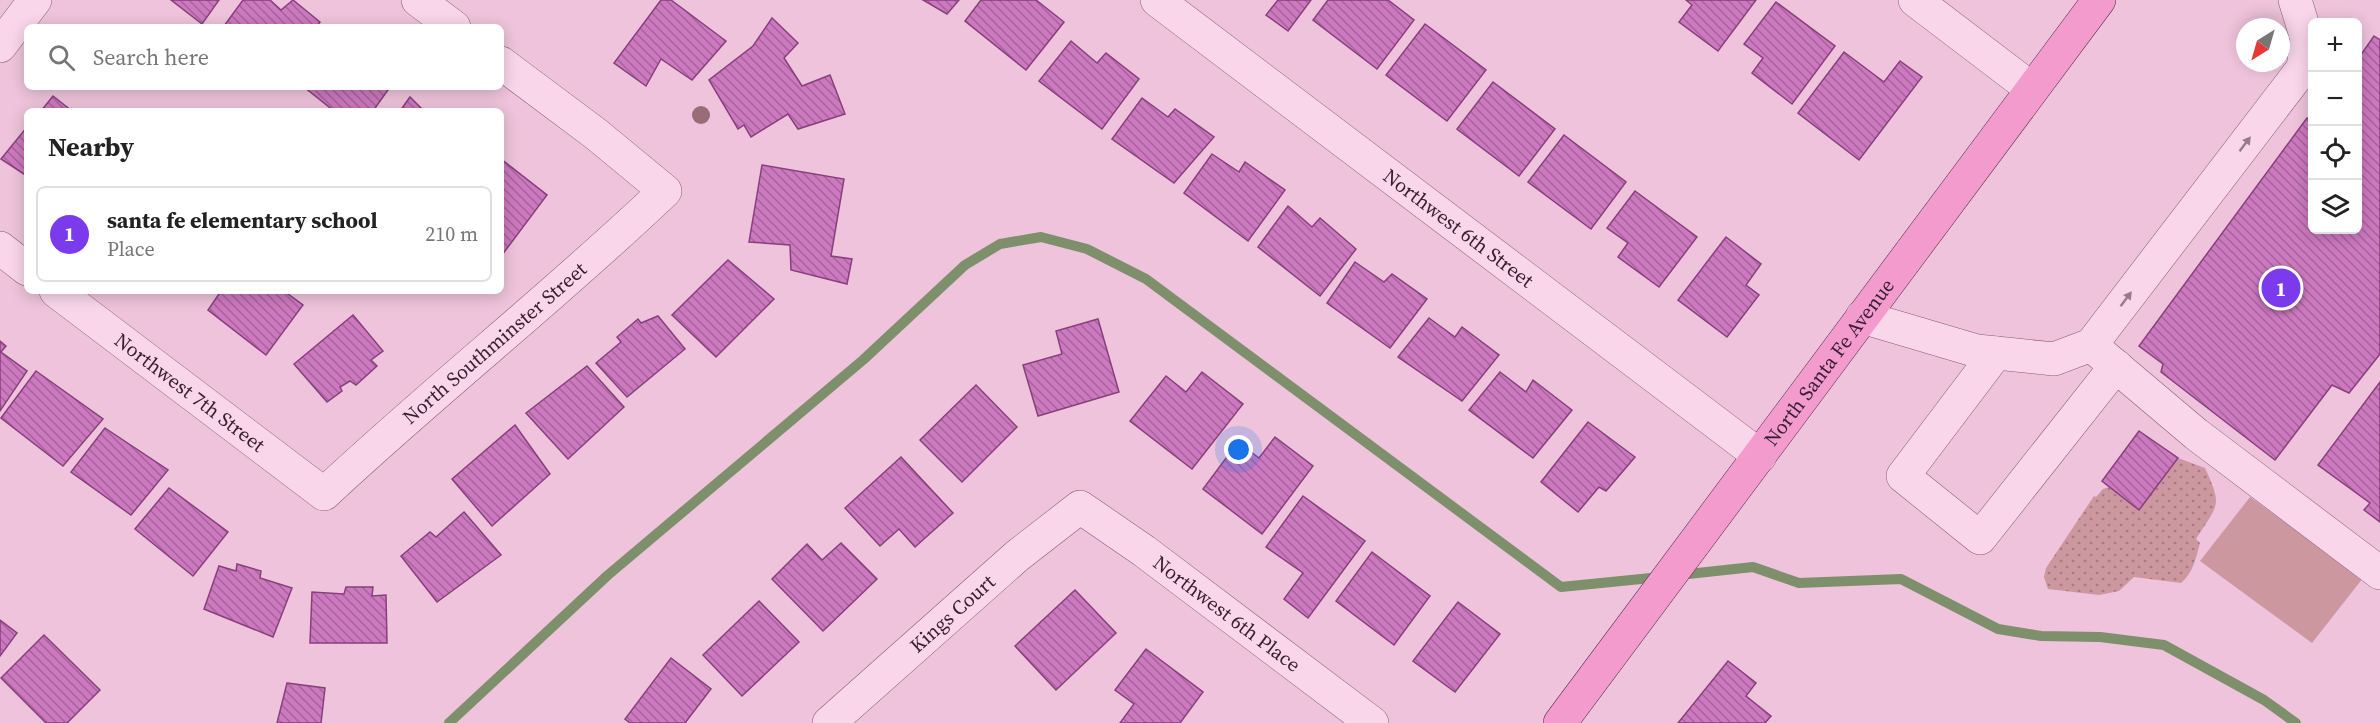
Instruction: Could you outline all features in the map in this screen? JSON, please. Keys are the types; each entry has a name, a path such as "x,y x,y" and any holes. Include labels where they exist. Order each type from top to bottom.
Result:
{"main road":[{"name":"North Santa Fe Avenue","path":"1560,723 2098,0"}],"street":[{"path":"0,46 34,0"},
{"path":"418,0 450,24"},
{"name":"Northwest 6th Street","path":"1158,0 1760,456"},
{"path":"1915,0 2032,89"},
{"path":"1863,317 1977,351 2054,359 2091,345 2303,68 2307,39 2295,0"},
{"name":"North Southminster Street","path":"324,494 363,457 603,251 665,191 596,134 504,65"},
{"path":"0,248 24,267"},
{"name":"Northwest 7th Street","path":"60,294 324,494"},
{"path":"2091,345 2196,435 2380,573"},
{"path":"1996,353 1903,476 1980,538 2116,366"},
{"name":"Kings Court","path":"829,723 1017,556 1080,507"},
{"name":"Northwest 6th Place","path":"1080,507 1144,551 1372,723"}],"shaded area":[{"path":"2178,458 2205,468 2216,498 2216,505 2196,539 2200,543 2197,554 2185,579 2181,583 2134,577 2119,591 2099,595 2048,589 2044,577 2046,568 2094,496 2096,497 2103,489 2109,487 2139,510"},
{"path":"2250,497 2363,578 2312,643 2200,561"}],"building":[{"path":"171,0 219,0 202,24"},
{"path":"243,0 270,0 281,10 293,0 320,22 318,24 225,24"},
{"path":"661,0 671,0 726,41 692,80 661,59 646,86 614,63"},
{"path":"923,0 959,0 947,14"},
{"path":"981,0 1036,0 1064,22 1026,70 965,21"},
{"path":"1278,0 1311,0 1288,31 1266,15"},
{"path":"1328,0 1388,0 1414,20 1377,69 1313,20"},
{"path":"1686,0 1756,0 1718,51 1679,22 1692,5"},
{"path":"1776,2 1835,46 1792,104 1752,73 1763,58 1744,44"},
{"path":"772,18 798,43 784,58 802,86 830,75 845,114 798,129 788,114 751,137 744,125 738,129 709,80 753,46"},
{"path":"1425,24 1486,70 1447,121 1386,75"},
{"path":"2374,36 2380,40 2380,354 2349,393 2332,385 2275,460 2161,372 2163,364 2139,346 2307,118 2308,234 2362,234 2362,53"},
{"path":"1071,41 1097,63 1106,53 1139,79 1102,129 1039,81"},
{"path":"1844,52 1884,82 1900,61 1922,77 1859,160 1798,113"},
{"path":"1493,82 1555,129 1519,176 1457,129"},
{"path":"308,90 388,90 375,108 330,108"},
{"path":"53,96 68,108 43,108"},
{"path":"410,97 421,108 402,108"},
{"path":"1142,98 1168,117 1175,109 1214,137 1174,183 1112,139"},
{"path":"24,131 24,174 1,159"},
{"path":"1564,135 1626,182 1591,229 1528,182"},
{"path":"1212,154 1239,172 1245,162 1285,190 1248,241 1184,193"},
{"path":"504,161 547,195 504,252"},
{"path":"762,165 844,179 831,256 852,259 847,284 791,270 790,245 749,242"},
{"path":"1635,191 1697,237 1659,287 1618,257 1628,243 1607,228"},
{"path":"1288,206 1312,227 1320,218 1356,249 1320,296 1258,247"},
{"path":"1726,237 1761,264 1746,285 1759,295 1727,337 1678,300"},
{"path":"728,260 774,299 716,357 672,315"},
{"path":"1355,262 1384,282 1392,274 1427,299 1390,348 1327,303"},
{"path":"219,294 288,294 303,305 266,355 208,310"},
{"path":"353,315 383,351 371,360 377,366 356,385 350,381 340,387 342,391 327,402 294,364"},
{"path":"658,316 685,349 627,397 596,363 621,342 617,337 638,319 641,323"},
{"path":"1429,318 1455,337 1462,327 1499,355 1462,401 1398,357"},
{"path":"1098,319 1119,392 1038,416 1023,365 1062,354 1056,331"},
{"path":"0,341 6,346 1,352 27,371 0,411"},
{"path":"587,366 624,407 568,459 526,413"},
{"path":"36,371 103,419 63,466 1,418"},
{"path":"1202,372 1243,404 1192,469 1130,421 1166,376 1186,392"},
{"path":"1500,372 1526,392 1533,380 1572,410 1533,458 1469,410"},
{"path":"2380,382 2380,522 2364,510 2370,503 2318,465"},
{"path":"976,385 1017,427 962,482 920,440"},
{"path":"1588,422 1635,457 1606,491 1599,487 1578,512 1541,482"},
{"path":"515,425 550,474 492,526 452,479"},
{"path":"105,428 168,470 131,515 71,472"},
{"path":"2139,431 2178,458 2139,510 2102,481"},
{"path":"1275,437 1313,466 1262,534 1203,489 1238,442 1259,458"},
{"path":"901,457 953,513 915,547 899,529 880,546 845,508"},
{"path":"169,488 228,532 193,576 135,529"},
{"path":"1303,496 1365,541 1308,618 1284,599 1303,573 1266,547"},
{"path":"464,512 501,555 437,602 401,556 430,532 436,537"},
{"path":"841,543 877,579 823,631 772,579 807,544 822,560"},
{"path":"1372,552 1430,596 1394,645 1336,601"},
{"path":"237,564 261,571 260,578 292,588 273,637 204,609 219,566 236,571"},
{"path":"346,587 373,587 372,596 386,595 387,643 310,643 312,592 344,594"},
{"path":"1075,590 1116,633 1056,690 1015,646"},
{"path":"759,601 799,642 742,696 703,655"},
{"path":"1458,602 1500,634 1455,692 1413,661"},
{"path":"0,620 17,633 0,656"},
{"path":"44,635 100,690 67,723 46,723 1,678"},
{"path":"1146,649 1203,692 1180,723 1120,723 1134,704 1115,690"},
{"path":"671,658 711,689 685,723 630,723 625,719"},
{"path":"1728,661 1756,683 1746,696 1771,716 1765,723 1678,723"},
{"path":"287,683 325,688 321,723 277,723"}],"waterway":[{"path":"449,723 608,575 863,360 965,265 1000,244 1041,237 1087,249 1146,279 1561,587 1661,577"},
{"path":"1679,575 1753,567 1799,583 1901,579 1998,629 2041,636 2100,637 2164,645 2264,700 2296,723"}],"place":[{"name":"santa fe elementary school","path":"2281,288"}]}
